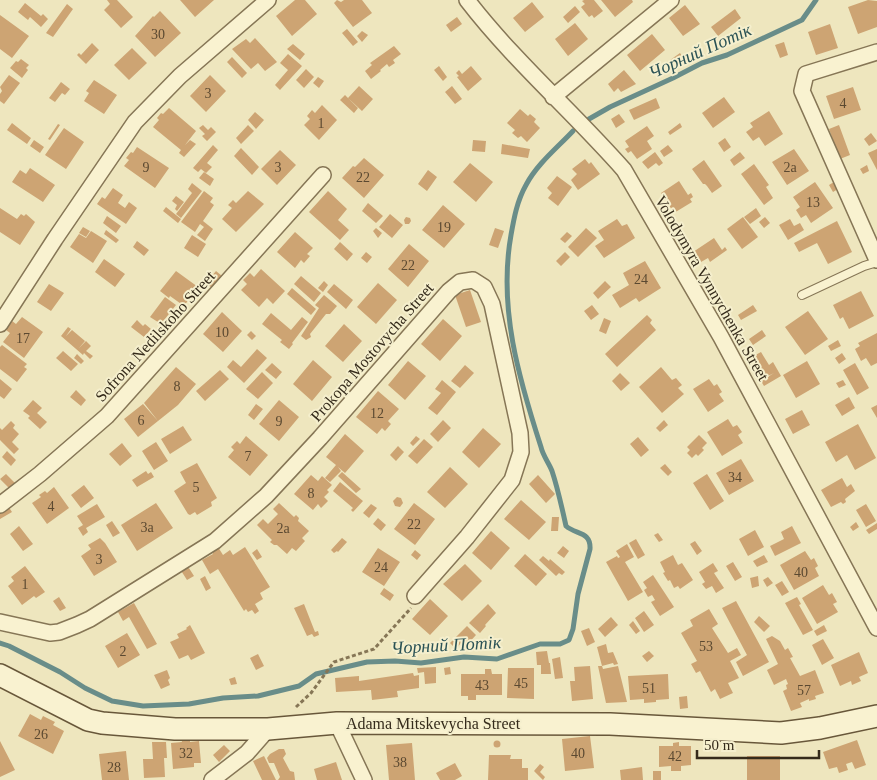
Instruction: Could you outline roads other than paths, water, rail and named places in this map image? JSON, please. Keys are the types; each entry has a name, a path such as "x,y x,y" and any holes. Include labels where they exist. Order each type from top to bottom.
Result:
{"street":[{"path":"0,324 55,239 135,122 180,76 268,0"},
{"name":"Volodymyra Vynnychenka Street","path":"467,0 479,16 553,97 604,147 624,170 721,337 877,628"},
{"path":"553,97 671,0"},
{"path":"877,52 806,74 802,91 877,261"},
{"name":"Sofrona Nedilskoho Street","path":"0,505 40,474 107,416 323,175"},
{"name":"Prokopa Mostovycha Street","path":"0,622 45,633 59,632 90,619 203,550 266,496 320,438 449,291 460,282 473,280 484,287 492,304 520,433 522,452 507,488 415,596"},
{"name":"Adama Mitskevycha Street","path":"0,675 92,722 175,729 268,729 337,723 610,724 781,733 820,728 877,716"},
{"path":"337,723 364,780"},
{"path":"212,780 247,754 268,729"}],"lane":[{"path":"802,295 877,261"}],"waterway":[{"name":"Чорний Потік","path":"589,119 702,63 727,55 802,20 816,0"},
{"name":"Чорний Потік","path":"0,643 60,672 85,688 112,701 143,706 189,704 223,698 258,696 299,686 316,674 367,662 395,661 421,663 464,657 497,659 540,644 560,644 569,640 573,629 578,594 590,543 585,536 566,526 551,468 542,450 518,369 509,316 507,289 511,235 520,197 536,170 573,131"}]}
